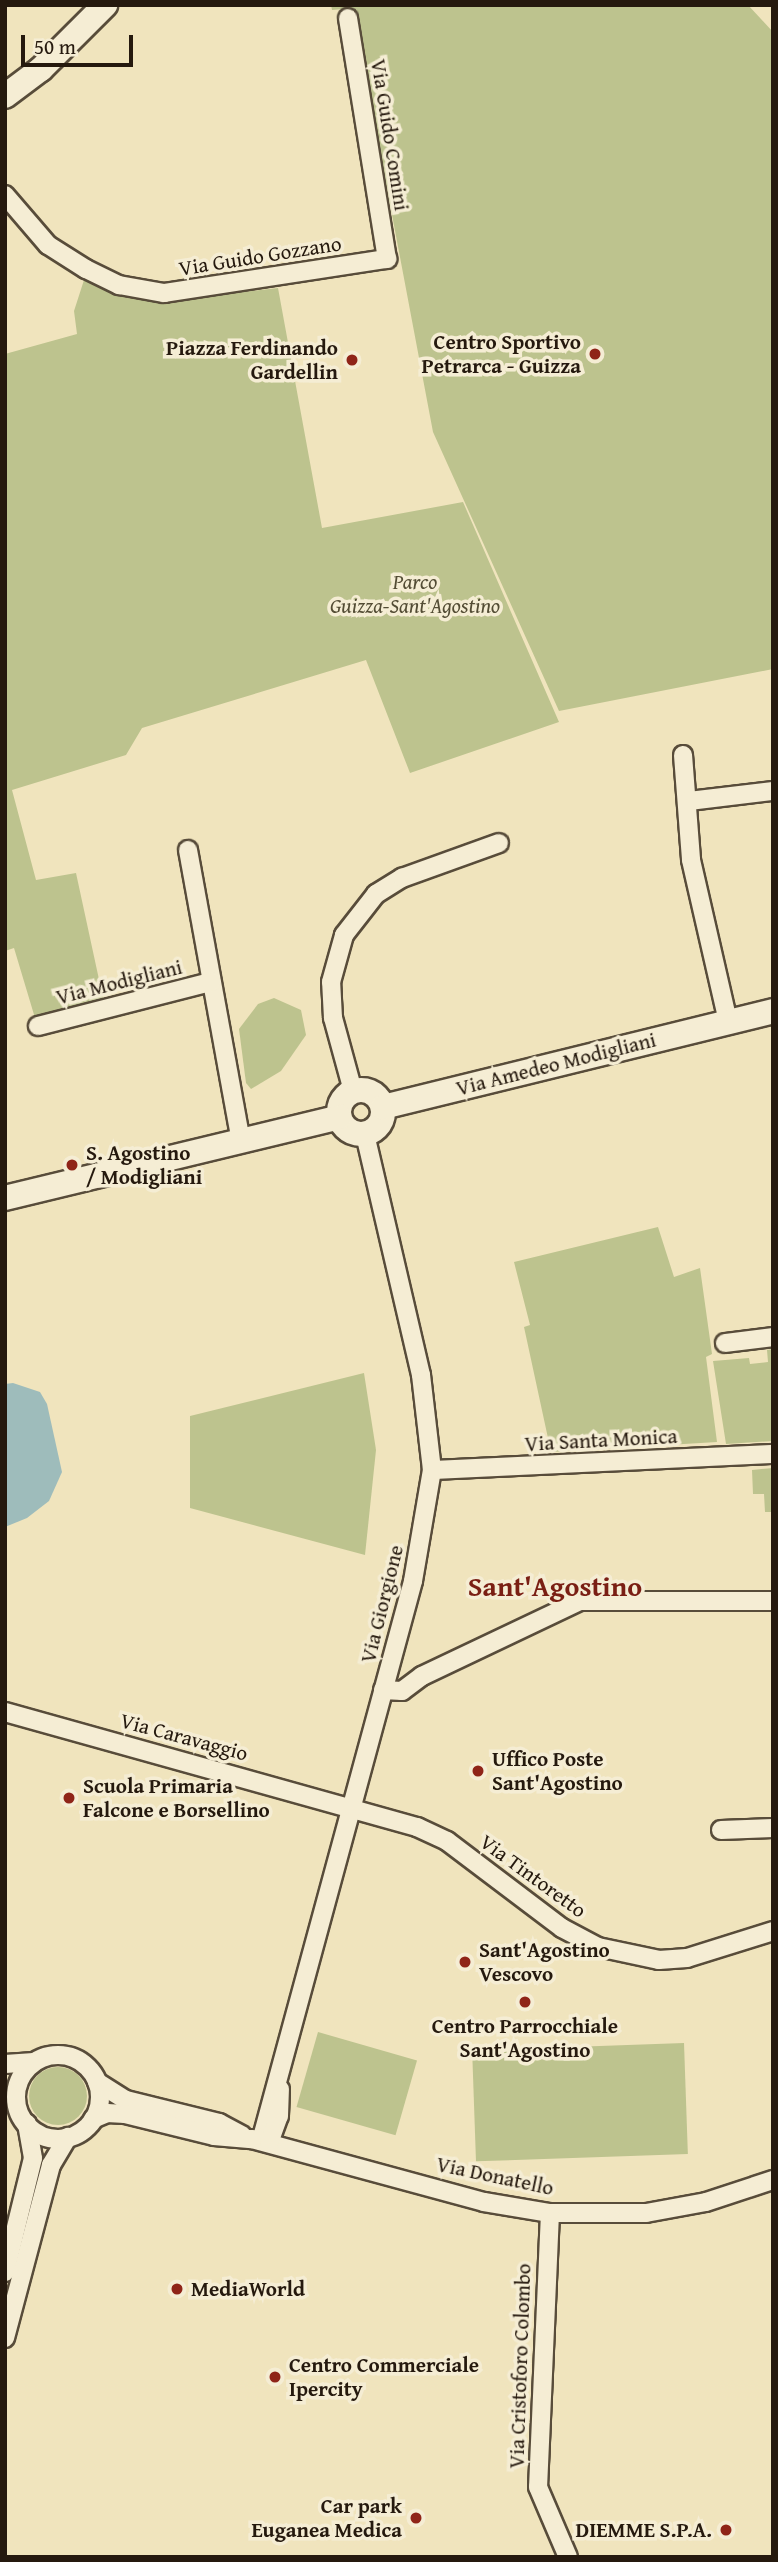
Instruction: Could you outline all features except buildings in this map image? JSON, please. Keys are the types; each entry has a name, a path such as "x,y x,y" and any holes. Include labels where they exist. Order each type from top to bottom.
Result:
{"street":[{"path":"5,96 41,69 105,5"},
{"name":"Via Guido Comini","path":"348,18 387,259"},
{"name":"Via Guido Gozzano","path":"5,195 48,245 86,270 119,285 164,293 387,259"},
{"path":"683,755 689,801 686,816 691,860 728,1021"},
{"path":"689,801 773,791"},
{"path":"354,1091 333,1018 331,982 344,935 376,894 402,878 499,843"},
{"name":"Via Modigliani","path":"188,850 241,1141"},
{"name":"Via Modigliani","path":"37,1026 211,982"},
{"name":"Via Amedeo Modigliani","path":"383,1107 773,1011"},
{"path":"354,1091 371,1092 383,1107 378,1127 365,1135 347,1131 339,1117 342,1100 354,1091"},
{"path":"5,1198 339,1117"},
{"name":"Via Giorgione","path":"260,2141 272,2115 413,1581 432,1470 421,1375 365,1135"},
{"path":"725,1343 773,1338"},
{"name":"Via Santa Monica","path":"432,1470 773,1454"},
{"path":"383,1690 402,1691 422,1676 580,1601 773,1601"},
{"name":"Via Caravaggio","path":"5,1712 352,1807"},
{"name":"Via Tintoretto","path":"352,1807 447,1840 562,1928 598,1947 659,1960 687,1958 773,1931"},
{"path":"721,1830 773,1828"},
{"name":"Via Donatello","path":"5,2064 34,2062 49,2056 72,2057 83,2063 97,2082 126,2100 260,2141"},
{"path":"5,2272 33,2158 27,2124 11,2092 34,2062"},
{"path":"93,2119 99,2107 97,2082"},
{"name":"Via Donatello","path":"68,2137 93,2119 107,2113 125,2114 199,2133 260,2141 295,2149 484,2202 550,2213 646,2213 705,2202 773,2180"},
{"path":"234,2131 272,2115 295,2149"},
{"path":"27,2124 46,2137 68,2137"},
{"path":"5,2338 51,2165 68,2137"},
{"name":"Via Cristoforo Colombo","path":"550,2213 538,2487 568,2557"}],"green space":[{"name":"Centro Sportivo Petrarca - Guizza","path":"331,5 748,5 773,32 773,669 559,711 433,432 353,8 332,10"},
{"name":"Parco Guizza-Sant'Agostino","path":"84,280 121,296 160,302 278,288 322,528 463,502 559,722 410,773 366,660 142,728 126,755 12,790 36,880 76,873 103,998 35,1018 14,948 5,951 5,354 77,334 74,311"},
{"path":"274,998 301,1010 306,1035 281,1071 251,1089 246,1083 239,1029 258,1004"},
{"path":"658,1227 674,1277 700,1268 712,1354 706,1357 717,1442 551,1452 524,1327 530,1325 514,1262"},
{"path":"773,1349 773,1441 726,1444 713,1361 749,1358 750,1364 768,1362 767,1350"},
{"path":"364,1373 376,1450 365,1555 190,1508 190,1416"},
{"path":"773,1468 773,1512 765,1512 764,1494 753,1494 752,1470"},
{"path":"318,2032 417,2060 396,2135 297,2107"},
{"path":"684,2043 688,2154 476,2161 472,2050"},
{"path":"52,2067 64,2067 79,2075 87,2090 87,2102 79,2117 64,2125 52,2125 37,2117 29,2102 29,2090 37,2075"}],"water":[{"path":"13,1383 40,1392 47,1404 62,1472 49,1501 27,1518 5,1527 5,1384"}],"place":[{"name":"Centro Sportivo Petrarca - Guizza","path":"595,354"},
{"name":"Piazza Ferdinando Gardellin","path":"352,360"},
{"name":"S. Agostino / Modigliani","path":"72,1165"},
{"name":"Uffico Poste Sant'Agostino","path":"478,1771"},
{"name":"Scuola Primaria Falcone e Borsellino","path":"69,1798"},
{"name":"Sant'Agostino Vescovo","path":"465,1962"},
{"name":"Centro Parrocchiale Sant'Agostino","path":"525,2002"},
{"name":"MediaWorld","path":"177,2289"},
{"name":"Centro Commerciale Ipercity","path":"275,2377"},
{"name":"Car park Euganea Medica","path":"416,2518"},
{"name":"DIEMME S.P.A.","path":"726,2530"}],"district":[{"name":"Sant'Agostino","path":"555,1586"}]}
